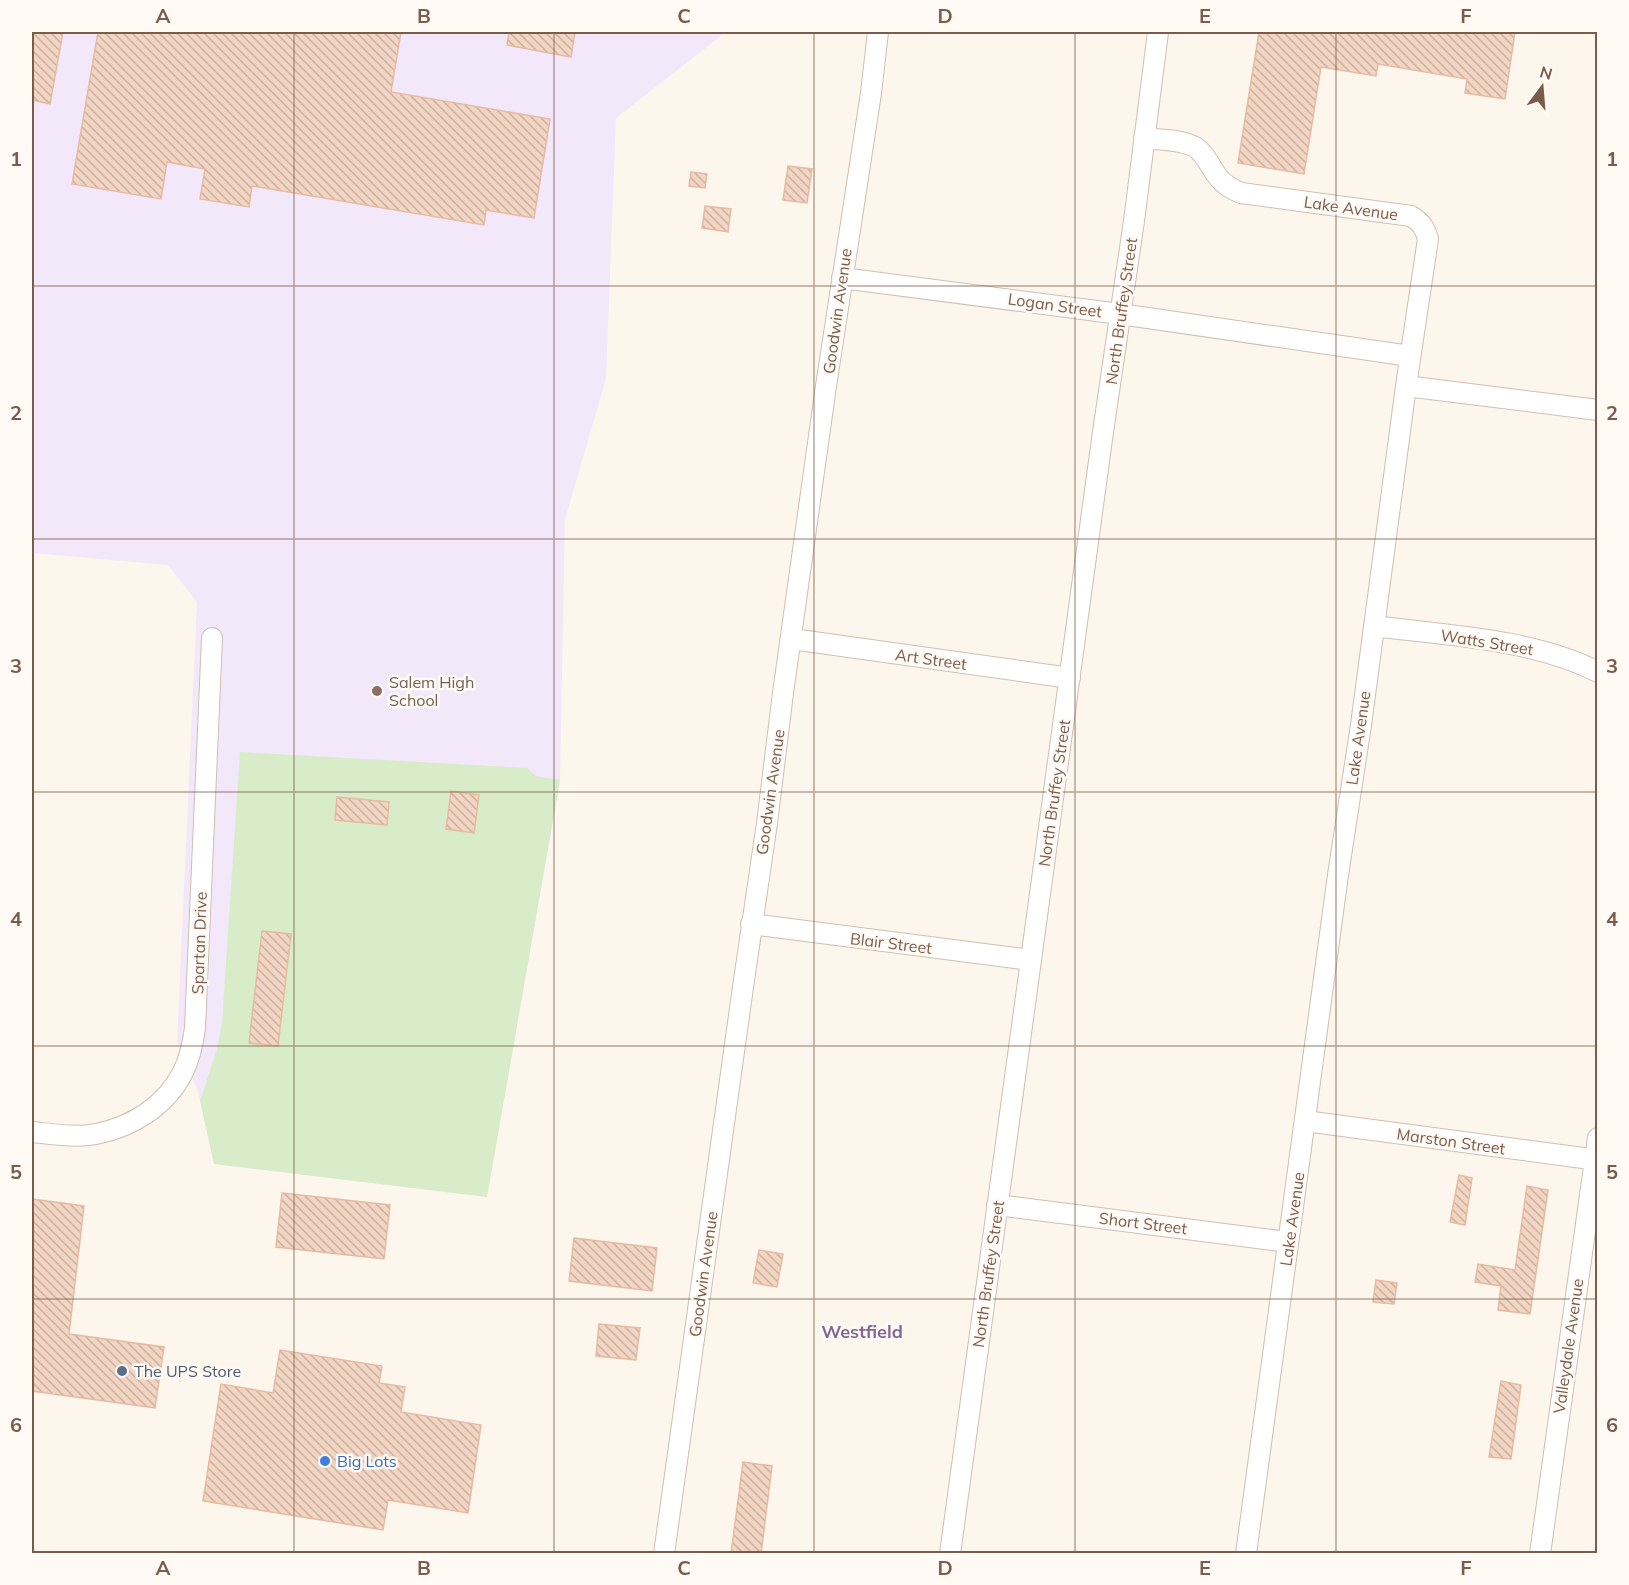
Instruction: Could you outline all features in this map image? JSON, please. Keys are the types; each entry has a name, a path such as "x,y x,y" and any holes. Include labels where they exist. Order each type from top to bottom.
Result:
{"street":[{"name":"Goodwin Avenue","path":"664,1554 767,823 783,693 842,278 862,156 878,32"},
{"name":"North Bruffey Street","path":"950,1554 1134,221 1158,32"},
{"name":"Lake Avenue","path":"1144,138 1193,146 1203,154 1220,179 1230,188 1241,193 1411,216 1425,229 1428,239 1246,1554"},
{"name":"Logan Street","path":"842,278 1120,314 1410,356"},
{"path":"1406,386 1598,410"},
{"name":"Watts Street","path":"1374,626 1526,647 1562,657 1598,672"},
{"name":"Spartan Drive","path":"32,1132 76,1135 95,1134 118,1128 135,1121 155,1108 184,1072 195,1028 212,638"},
{"name":"Art Street","path":"792,639 1070,678"},
{"name":"Blair Street","path":"752,924 1031,960"},
{"name":"Marston Street","path":"1305,1121 1596,1160"},
{"name":"Valleydale Avenue","path":"1540,1554 1598,1138"},
{"name":"Short Street","path":"997,1205 1288,1242"}],"shaded area":[{"name":"Salem High School","path":"32,32 726,32 616,118 606,379 565,519 560,780 487,1197 214,1164 198,1091 177,1042 197,602 168,565 32,553"}],"green space":[{"path":"240,752 527,768 536,776 560,780 487,1197 214,1164 200,1101 217,1049 222,1023"}],"building":[{"path":"32,32 63,32 50,104 32,100"},
{"path":"98,32 198,34 198,32 401,32 391,92 550,119 534,218 486,210 484,225 252,186 249,207 200,199 205,169 167,162 161,199 72,184"},
{"path":"509,32 575,32 571,57 507,45"},
{"path":"1259,32 1515,32 1505,99 1465,93 1467,79 1378,64 1376,76 1321,67 1304,174 1238,163"},
{"path":"788,166 812,169 807,203 783,200"},
{"path":"691,172 707,174 705,188 689,186"},
{"path":"705,206 731,209 728,232 702,228"},
{"path":"451,791 479,795 474,833 446,829"},
{"path":"337,797 389,802 387,825 335,820"},
{"path":"262,931 291,934 278,1046 249,1043"},
{"path":"1459,1175 1472,1178 1465,1225 1450,1222"},
{"path":"1527,1186 1548,1190 1530,1314 1498,1310 1501,1286 1475,1282 1478,1264 1515,1270"},
{"path":"282,1193 390,1205 384,1259 276,1247"},
{"path":"32,1199 84,1206 69,1334 164,1347 155,1408 32,1391"},
{"path":"574,1238 657,1248 652,1291 569,1281"},
{"path":"759,1250 783,1254 777,1287 753,1283"},
{"path":"1376,1280 1397,1283 1394,1304 1373,1302"},
{"path":"599,1324 640,1328 636,1360 596,1356"},
{"path":"280,1350 382,1366 379,1383 405,1387 401,1412 481,1425 468,1513 388,1500 383,1530 203,1501 221,1384 273,1393"},
{"path":"1501,1381 1521,1385 1511,1459 1489,1457"},
{"path":"743,1462 772,1466 761,1554 731,1554"}],"place":[{"name":"Salem High School","path":"377,691"},
{"name":"The UPS Store","path":"122,1371"},
{"name":"Big Lots","path":"325,1461"}],"district":[{"name":"Westfield","path":"862,1332"}]}
